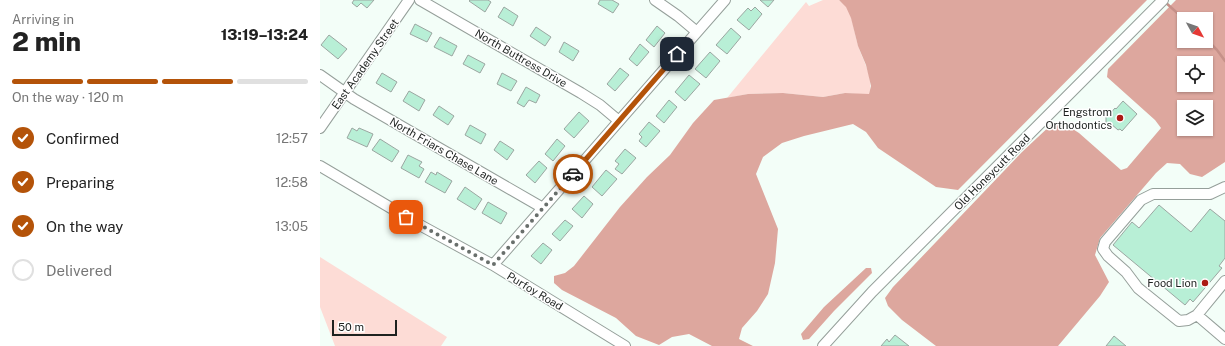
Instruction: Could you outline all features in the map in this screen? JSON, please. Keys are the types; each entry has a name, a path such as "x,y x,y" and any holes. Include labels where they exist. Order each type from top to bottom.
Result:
{"street":[{"name":"East Academy Street","path":"320,128 409,0"},
{"name":"North Buttress Drive","path":"420,0 581,93 600,105 619,120"},
{"path":"655,0 678,16 697,32"},
{"path":"493,265 725,0"},
{"name":"Old Honeycutt Road","path":"822,346 872,292 1163,0"},
{"name":"North Friars Chase Lane","path":"320,75 345,93 543,208"},
{"name":"Purfoy Road","path":"320,166 418,224 493,265 625,346"},
{"path":"1225,187 1210,194 1153,194 1141,200 1105,242 1103,249 1108,256 1126,272 1138,288 1179,321 1188,320 1197,315 1225,281"},
{"path":"1197,315 1225,339 1220,346"}],"shaded area":[{"path":"823,0 839,0 848,10 858,45 869,75 869,95 845,93 823,97 783,93 748,94 727,98 806,2 809,6"},
{"path":"839,0 1147,0 958,190 936,187 878,148 866,132 853,124 782,143 763,157 756,174 778,229 775,263 768,294 757,311 742,328 739,339 753,346 712,346 689,334 672,337 659,345 636,336 616,318 562,290 554,283 554,276 565,273 574,266 620,207 647,177 670,155 693,123 714,100 748,94 783,93 823,97 845,93 869,94 871,86 851,18 846,7"},
{"path":"1176,0 1225,0 1225,162 1202,177 1190,174 1180,164 1167,163 1156,173 1100,238 1095,255 1109,282 1100,296 1058,346 936,346 902,320 888,306 885,298 893,287 1022,152 1053,123 1068,126 1079,133 1121,170 1127,168 1161,128 1155,120 1107,77 1108,69"},
{"path":"320,257 447,337 441,346 335,346 320,307"},
{"path":"866,268 871,268 872,273 834,311 809,339 803,340 801,334 824,307"}],"building":[{"path":"354,0 374,0 367,8 361,3 357,7 352,3"},
{"path":"488,0 491,2 485,12 469,1"},
{"path":"600,0 612,0 619,4 613,13 598,4"},
{"path":"760,0 774,0 768,7"},
{"path":"504,7 518,16 513,26 498,17"},
{"path":"755,7 762,14 749,30 737,20 748,8 751,11"},
{"path":"415,24 432,33 427,42 410,34"},
{"path":"657,26 665,33 654,47 646,40"},
{"path":"536,27 551,37 545,46 530,36"},
{"path":"731,28 741,37 727,54 716,45"},
{"path":"329,35 347,49 338,59 321,45"},
{"path":"440,37 457,46 452,56 434,47"},
{"path":"564,42 579,51 573,61 559,52"},
{"path":"640,44 649,52 637,66 629,59"},
{"path":"710,52 720,61 706,78 695,69"},
{"path":"468,55 485,64 480,73 463,64"},
{"path":"620,68 629,75 615,91 607,84"},
{"path":"382,73 397,82 391,92 376,83"},
{"path":"502,73 517,81 511,91 497,84"},
{"path":"689,75 700,84 685,101 675,92"},
{"path":"526,87 540,95 536,103 529,100 524,107 517,103"},
{"path":"409,91 425,100 419,111 403,101"},
{"path":"669,100 677,107 664,123 656,116"},
{"name":"Engstrom Orthodontics","path":"1123,101 1137,114 1122,131 1120,129 1118,130 1110,123 1106,123 1106,116 1109,115 1115,108 1116,109"},
{"path":"439,106 454,116 448,125 433,115"},
{"path":"579,112 589,121 574,138 564,129"},
{"path":"649,122 660,131 646,147 639,141 642,137 639,134"},
{"path":"470,125 486,134 481,144 465,135"},
{"path":"352,128 357,131 359,128 373,134 367,147 347,138"},
{"path":"380,139 399,151 392,162 372,150"},
{"path":"557,139 565,146 553,161 545,154"},
{"path":"500,141 514,150 507,160 494,150"},
{"path":"625,149 636,158 622,174 615,169 619,164 615,161"},
{"path":"408,155 422,162 419,166 424,169 419,178 401,168"},
{"path":"539,161 547,168 535,183 526,175"},
{"path":"606,170 617,179 602,196 592,187"},
{"path":"431,172 436,175 437,172 452,181 445,193 425,182"},
{"path":"465,187 482,199 475,210 457,199"},
{"path":"584,196 593,204 582,218 572,209"},
{"path":"488,202 507,213 501,224 482,213"},
{"path":"1159,205 1191,232 1210,209 1225,221 1225,258 1219,266 1222,268 1193,302 1190,299 1185,305 1113,245 1132,222 1139,228"},
{"path":"565,220 573,226 560,241 552,234"},
{"path":"543,243 552,250 541,264 531,256"},
{"path":"895,335 909,346 881,346 887,339 889,342"},
{"path":"1114,336 1126,346 1106,346"}],"waterway":[{"path":"1165,2 1177,13"},
{"path":"1213,46 1225,61"}],"way so far":[{"path":"406,217 493,265 573,174"}],"place":[{"name":"Engstrom Orthodontics","path":"1120,118"},
{"name":"Food Lion","path":"1205,283"}],"route":[{"path":"573,174 677,54"}]}
